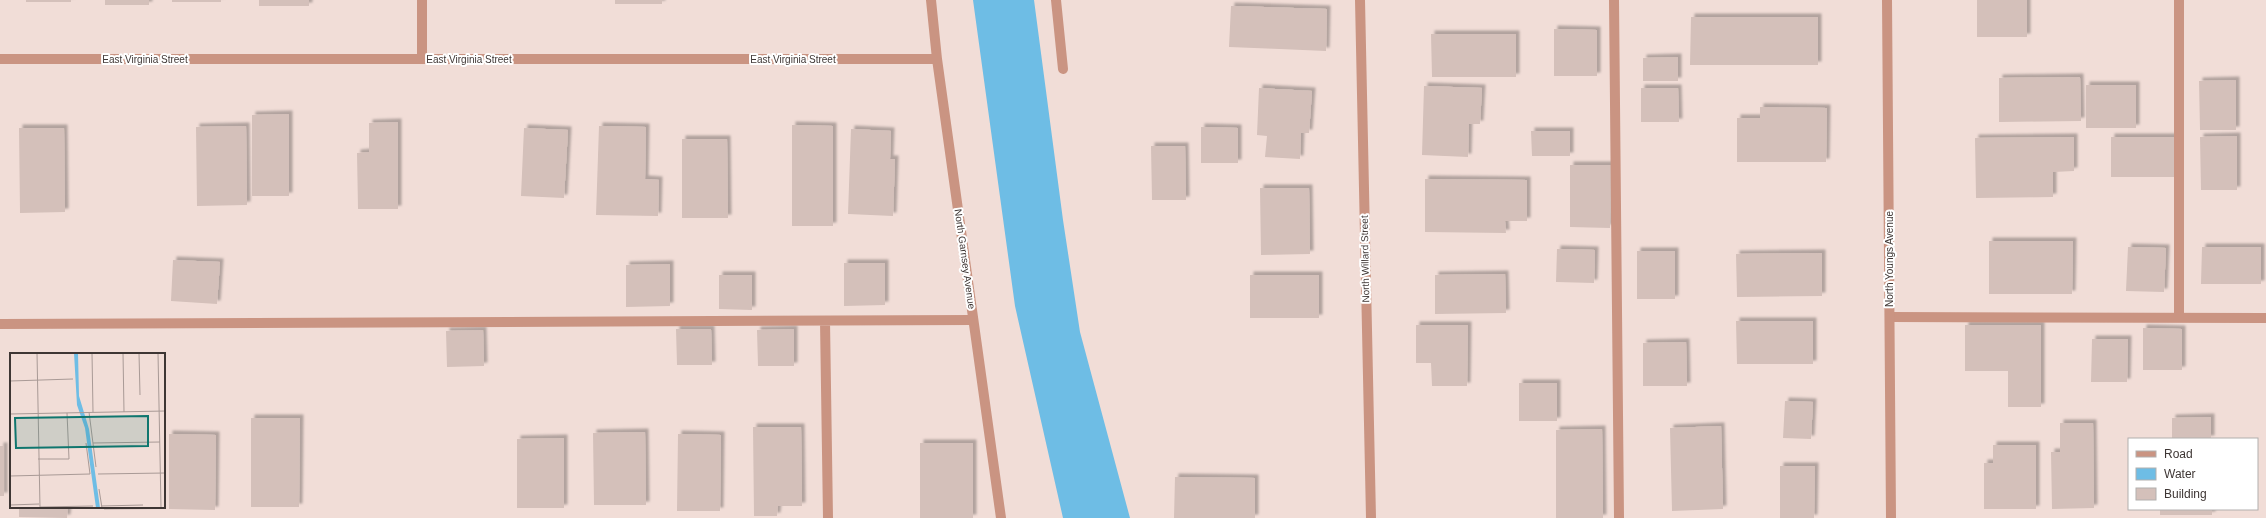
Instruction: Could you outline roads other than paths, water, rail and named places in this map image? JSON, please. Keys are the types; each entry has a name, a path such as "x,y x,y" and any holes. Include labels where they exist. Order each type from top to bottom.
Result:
{"street":[{"path":"422,0 422,59"},
{"name":"North Garnsey Avenue","path":"931,0 937,60 1001,518"},
{"path":"1056,0 1063,69"},
{"name":"North Willard Street","path":"1360,0 1371,518"},
{"path":"1614,0 1620,518"},
{"name":"North Youngs Avenue","path":"1887,0 1891,518"},
{"path":"2179,0 2179,318"},
{"name":"East Virginia Street","path":"0,59 937,60"},
{"path":"1890,317 2266,318"},
{"path":"0,324 973,320"},
{"path":"825,321 828,518"}],"water":[{"path":"973,0 1034,0 1063,220 1080,332 1130,518 1063,518 1015,306"}]}
